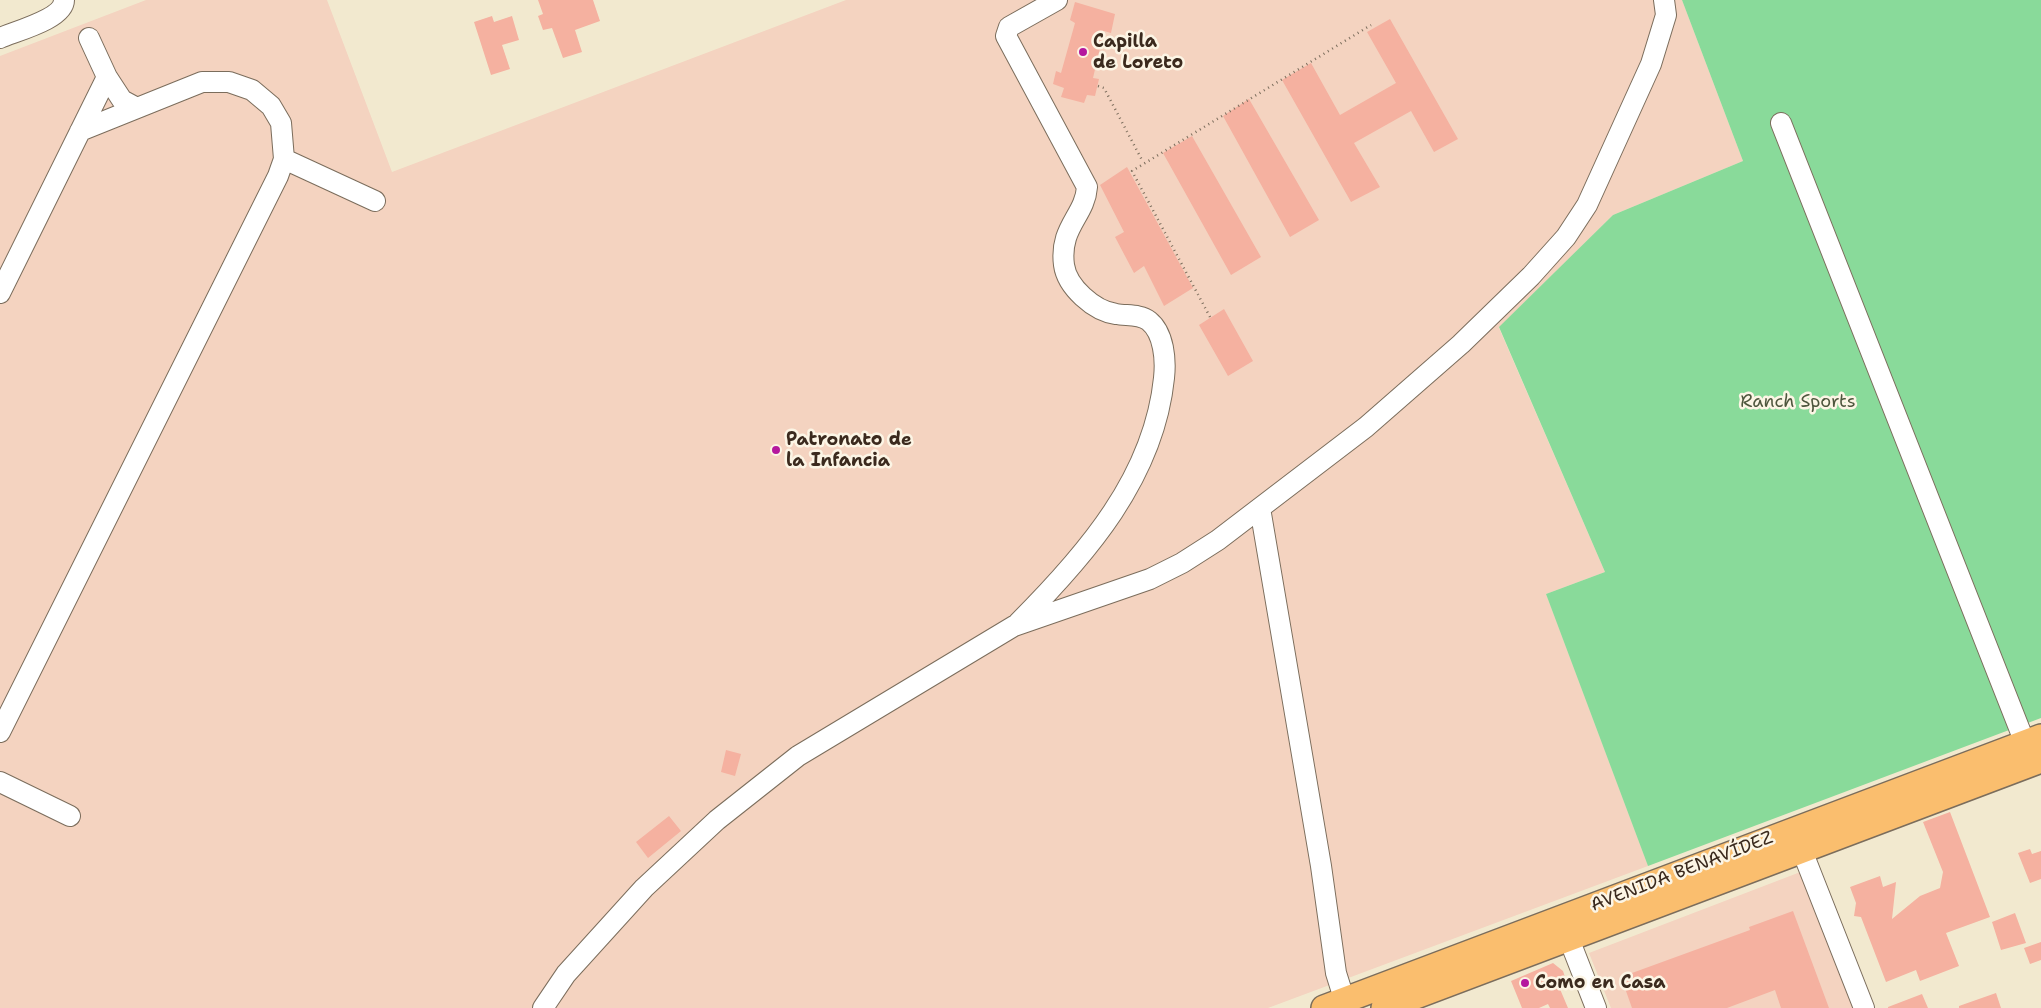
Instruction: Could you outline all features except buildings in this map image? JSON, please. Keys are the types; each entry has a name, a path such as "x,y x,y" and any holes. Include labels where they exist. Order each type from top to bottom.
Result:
{"main road":[{"name":"AVENIDA BENAVÍDEZ","path":"1339,1005 1798,840 2036,747"},
{"name":"AVENIDA BENAVÍDEZ","path":"1384,1008 1569,939 1798,840"}],"street":[{"path":"0,38 55,16 64,4 64,0"},
{"path":"1014,626 1054,586 1102,528 1120,502 1136,473 1158,412 1165,364 1160,337 1149,321 1136,316 1114,314 1084,298 1069,281 1064,265 1064,242 1071,221 1086,197 1086,181 1006,36 1010,27 1057,0"},
{"path":"547,1004 566,974 644,888 717,820 798,756 1014,626 1150,579 1189,558 1260,508 1366,427 1461,344 1531,276 1566,236 1587,205 1651,64 1666,15 1664,0"},
{"path":"89,38 107,77 119,96 135,107"},
{"path":"2,281 107,77"},
{"path":"0,732 278,176 284,159 281,123 270,106 252,90 229,82 202,82 135,107 80,131"},
{"path":"1781,123 2036,747"},
{"path":"284,159 375,201"},
{"path":"1260,508 1321,866 1339,1005"},
{"path":"0,782 70,816"},
{"path":"1798,840 1864,1008"},
{"path":"1569,939 1596,1008"}],"path":[{"path":"1210,317 1132,171 1371,25"},
{"path":"1098,86 1104,88 1144,163"}],"shaded area":[{"name":"Patronato de la Infancia","path":"146,0 327,0 392,172 846,0 1682,0 1743,161 1613,215 1499,328 1605,572 1546,594 1648,866 1268,1008 0,1008 0,56"},
{"path":"1803,871 1856,1008 1611,1008 1589,953"}],"green space":[{"name":"Ranch Sports","path":"1682,0 2041,0 2041,718 1648,866 1546,594 1605,572 1499,327 1613,215 1743,161"}],"place":[{"name":"Capilla de Loreto","path":"1083,52"},
{"name":"Patronato de la Infancia","path":"776,450"},
{"name":"Como en Casa","path":"1525,983"}]}
